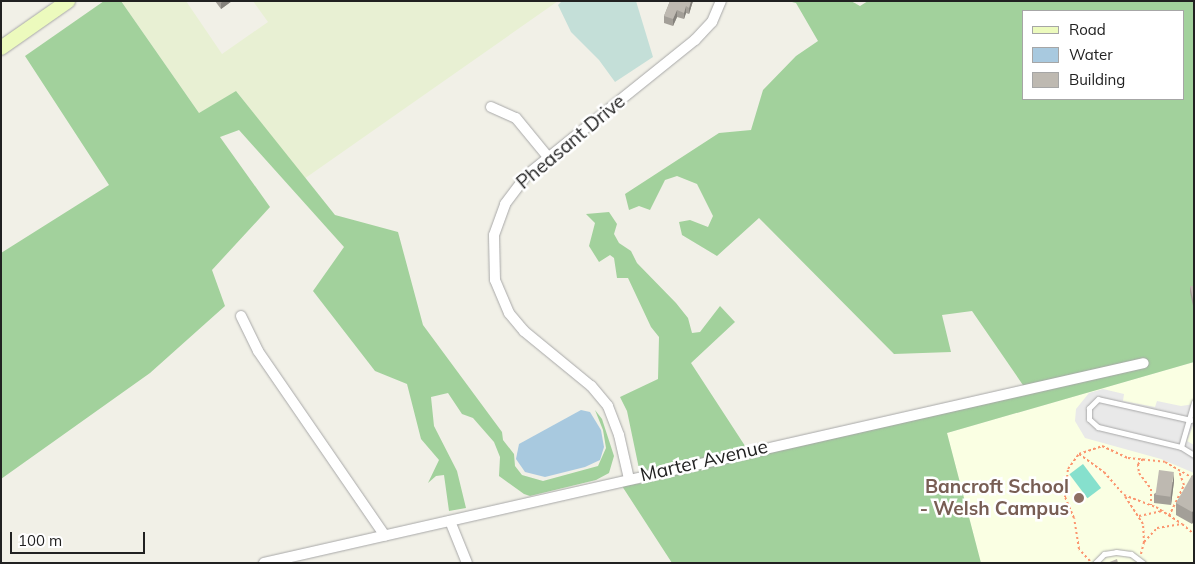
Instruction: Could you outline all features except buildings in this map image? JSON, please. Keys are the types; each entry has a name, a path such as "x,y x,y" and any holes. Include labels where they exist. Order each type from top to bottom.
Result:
{"main road":[{"path":"1,48 68,1"}],"street":[{"name":"Pheasant Drive","path":"629,479 619,435 608,406 591,386 515,322 495,280 492,246 501,214 519,184 548,157 695,40 712,22 721,1"},
{"path":"492,107 516,118 548,157"},
{"path":"241,316 258,351 385,536"},
{"name":"Marter Avenue","path":"264,563 1144,363"},
{"path":"450,521 467,563"}],"lane":[{"path":"1190,420 1098,399 1090,408 1090,419 1098,427 1181,447 1194,455"},
{"path":"1181,447 1194,402"},
{"path":"1093,563 1104,554 1116,552 1141,561"}],"path":[{"path":"1093,563 1079,549 1074,518 1064,488 1068,468 1079,454 1102,446 1128,458 1165,462 1194,479 1182,491"},
{"path":"1079,454 1104,472 1139,516 1144,543 1141,561"},
{"path":"1142,459 1138,464 1139,473 1149,487 1151,505"},
{"path":"1169,516 1184,485 1179,471"},
{"path":"1149,487 1159,486"},
{"path":"1124,495 1163,511 1194,534"},
{"path":"1139,516 1163,511"},
{"path":"1144,543 1157,528 1182,524"}],"shaded area":[{"path":"121,1 186,1 222,54 268,22 253,1 558,1 304,179 237,92 199,113"},
{"path":"562,1 636,1 653,57 615,82 599,60 571,32 558,5"},
{"name":"Bancroft School - Welsh Campus","path":"1194,362 1194,563 981,563 947,433"},
{"path":"1103,389 1124,394 1123,401 1155,407 1157,401 1181,406 1194,404 1194,423 1187,441 1194,445 1194,473 1161,459 1085,438 1075,421 1076,409 1089,393"},
{"path":"1083,464 1101,488 1087,498 1069,474"}],"green space":[{"path":"104,1 121,1 199,113 236,91 335,215 398,232 423,325 502,432 503,440 514,454 515,466 522,475 543,481 598,466 606,448 603,430 595,410 602,419 614,456 609,473 596,480 530,496 524,494 499,476 500,457 494,442 473,418 462,414 448,393 431,397 434,426 457,471 466,508 449,511 444,475 436,476 428,483 439,460 421,439 407,384 375,371 313,291 344,247 239,130 220,137 270,207 212,270 225,306 150,373 1,479 1,253 109,185 25,56"},
{"path":"788,1 851,1 860,6 868,1 1194,1 1194,362 947,433 981,563 672,563 622,486 642,483 627,411 620,397 658,379 659,337 651,327 628,278 617,278 614,258 610,255 599,262 589,246 595,223 586,214 609,212 617,224 614,234 619,243 631,251 637,263 676,303 688,318 692,333 700,332 720,306 735,322 691,363 749,452 1025,388 972,311 942,315 951,352 894,354 759,218 717,256 682,235 679,222 690,220 708,227 713,216 697,184 677,176 665,180 650,210 639,206 629,210 625,194 719,133 751,130 763,90 796,56 818,41 796,3"}],"water":[{"path":"581,410 590,412 601,430 604,447 600,460 585,467 545,477 525,472 516,459 519,444"}],"place":[{"name":"Bancroft School - Welsh Campus","path":"1079,498"}]}
